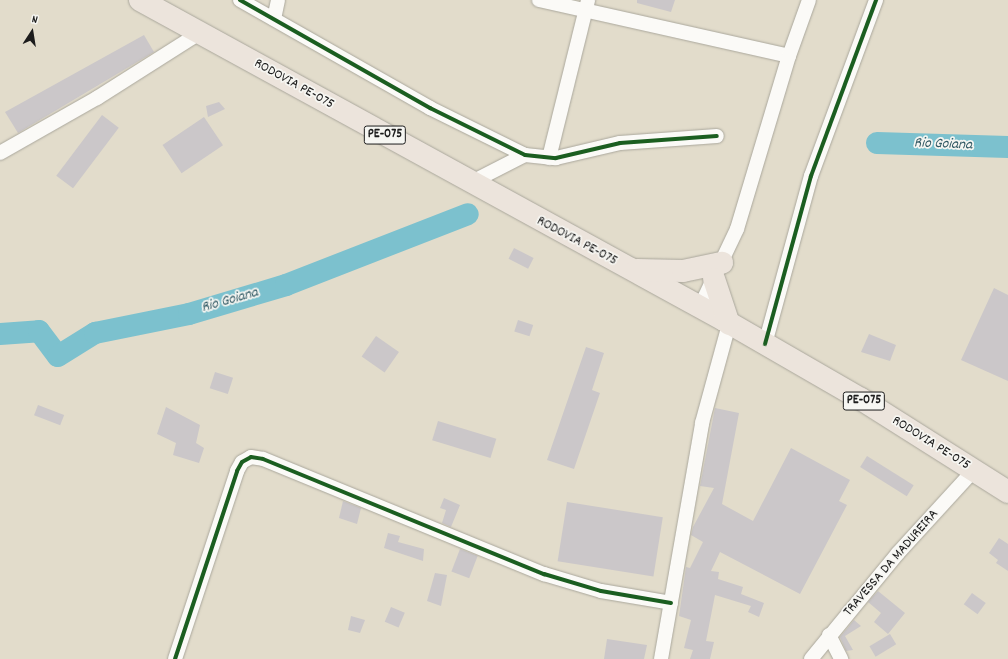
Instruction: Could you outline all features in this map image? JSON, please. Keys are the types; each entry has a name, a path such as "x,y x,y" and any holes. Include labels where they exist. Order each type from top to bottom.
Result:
{"main road":[{"name":"RODOVIA PE-075","path":"140,0 201,32 470,183 700,306 861,399 1008,492"},
{"path":"632,270 718,271 730,324"}],"street":[{"path":"240,0 430,108 525,155 549,158 620,143 717,136"},
{"path":"274,19 278,0"},
{"path":"539,0 587,5 789,56"},
{"path":"700,306 737,229 789,56 809,0"},
{"path":"765,344 811,176 876,0"},
{"path":"549,158 587,5"},
{"path":"0,153 97,98 201,32"},
{"path":"470,183 525,155"},
{"path":"661,659 702,423 720,353 730,324"},
{"path":"175,659 237,471 242,462 251,457 263,459 544,574 601,590 671,603"},
{"name":"TRAVESSA DA MADUREIRA","path":"811,659 829,635 898,554 974,470"},
{"path":"829,635 841,659"}],"building":[{"path":"637,0 675,0 671,12 637,3"},
{"path":"144,35 154,52 18,133 5,112"},
{"path":"219,102 225,109 208,117 206,106"},
{"path":"102,115 119,128 73,188 56,176"},
{"path":"204,117 223,145 182,173 163,145"},
{"path":"514,248 534,258 528,269 509,259"},
{"path":"994,288 1008,295 1008,381 961,360"},
{"path":"518,320 533,325 530,336 514,331"},
{"path":"869,334 896,345 890,361 861,352"},
{"path":"376,336 399,352 385,373 362,356"},
{"path":"586,347 604,353 592,390 600,393 574,469 547,460"},
{"path":"215,372 233,378 228,394 210,388"},
{"path":"38,405 64,415 60,425 34,415"},
{"path":"166,407 200,425 196,443 204,448 199,463 173,455 176,443 157,434"},
{"path":"715,408 739,413 722,504 753,521 791,448 850,480 839,501 847,505 800,594 720,552 711,571 719,572 718,579 743,587 741,594 764,603 759,617 748,612 751,606 715,595 706,641 714,642 710,659 690,659 693,650 684,648 691,620 679,616 686,567 690,568 703,542 691,535 693,527 714,488 700,486"},
{"path":"438,421 496,439 490,458 432,440"},
{"path":"867,456 914,485 907,496 860,467"},
{"path":"444,498 460,505 451,527 442,523 446,510 440,508"},
{"path":"343,501 361,508 357,524 339,518"},
{"path":"567,502 663,517 653,576 558,561"},
{"path":"388,533 400,536 398,542 424,549 423,561 384,548"},
{"path":"999,538 1008,544 1008,571 996,563 998,560 989,553"},
{"path":"460,549 478,556 469,578 451,571"},
{"path":"435,573 447,575 441,606 427,601"},
{"path":"878,591 905,613 888,634 874,622 881,613 868,602"},
{"path":"972,593 986,603 978,614 964,604"},
{"path":"391,607 405,613 399,628 385,622"},
{"path":"351,616 365,620 360,633 348,630"},
{"path":"854,620 861,626 845,636 853,650 846,651 840,637"},
{"path":"890,634 896,644 876,657 869,646"},
{"path":"607,639 647,645 644,659 604,659"}],"waterway":[{"name":"Rio Goiana","path":"877,143 1008,147"},
{"name":"Rio Goiana","path":"0,334 39,331 58,356 95,333 189,314 286,285 468,214"}],"cycle path":[{"path":"240,0 430,108 525,155 556,158 620,143 717,136"},
{"path":"765,344 811,176 876,0"},
{"path":"175,659 237,471 242,462 251,457 263,459 544,574 601,591 671,603"}]}
